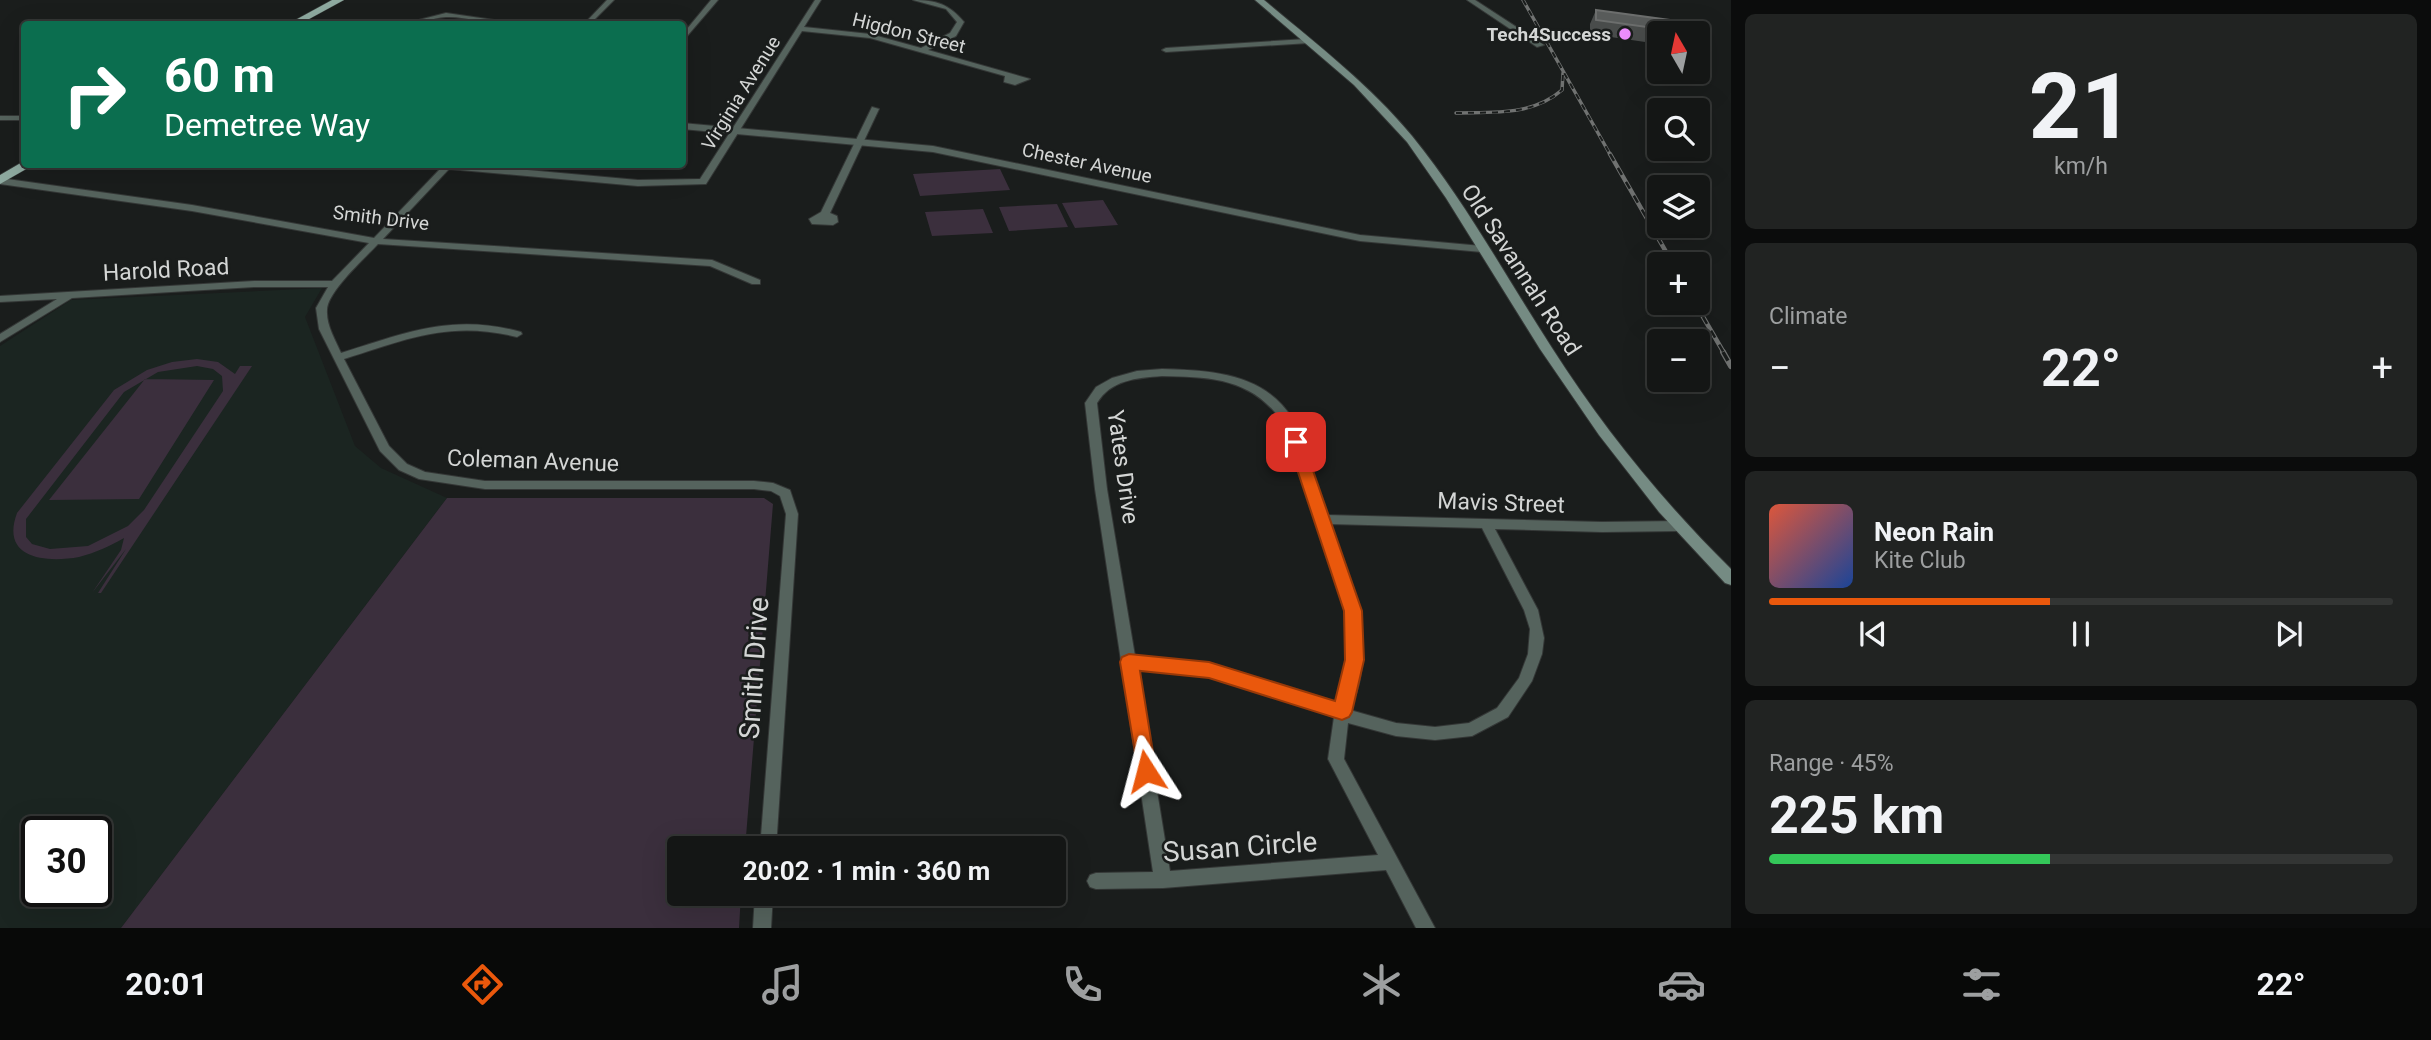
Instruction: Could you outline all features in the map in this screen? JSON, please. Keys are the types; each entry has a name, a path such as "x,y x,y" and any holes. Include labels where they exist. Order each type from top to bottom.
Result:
{"main road":[{"path":"300,21 339,0"},
{"name":"Old Savannah Road","path":"1259,0 1367,93 1410,141 1566,379 1618,452 1680,526 1731,579"},
{"path":"0,181 22,168"}],"street":[{"path":"590,21 611,0"},
{"path":"686,35 715,0"},
{"name":"Virginia Avenue","path":"480,168 638,183 703,182 818,0"},
{"path":"916,0 948,8 961,22 953,34 922,50"},
{"path":"1470,0 1541,46"},
{"path":"419,21 446,15 487,21"},
{"name":"Higdon Street","path":"799,29 863,34 1009,76"},
{"path":"1166,50 1306,41"},
{"path":"825,214 875,109"},
{"path":"0,118 21,118"},
{"name":"Chester Avenue","path":"686,126 933,149 1360,238 1482,248"},
{"name":"Coleman Avenue","path":"445,168 335,284 323,303 320,314 338,357 384,449 403,467 423,476 485,485 754,485 773,487 786,493"},
{"name":"Smith Drive","path":"0,181 192,208 376,241 712,263 756,282"},
{"name":"Harold Road","path":"0,299 265,284 335,284"},
{"path":"0,339 70,295"},
{"path":"338,357 438,329 497,326 517,334"},
{"name":"Yates Drive","path":"1163,880 1091,412 1092,397 1103,385 1133,375 1228,378 1259,391 1274,402 1288,421 1350,597 1355,629 1353,678 1342,712 1336,759 1388,862 1426,928"},
{"name":"Smith Drive","path":"769,836 792,514 786,493"},
{"name":"Mavis Street","path":"1322,519 1680,526"},
{"path":"1129,662 1209,670 1389,729 1427,735 1454,733 1483,724 1501,711 1521,690 1539,646 1537,625 1486,524"},
{"name":"Susan Circle","path":"1096,881 1163,880 1388,862"},
{"path":"762,928 763,906"}],"shaded area":[{"path":"1000,169 1010,190 920,196 913,174"},
{"path":"1103,200 1118,225 1075,228 1062,203"},
{"path":"1057,204 1068,227 1009,231 999,207"},
{"path":"983,209 993,233 932,236 925,212"},
{"path":"322,288 305,317 355,446 381,468 447,498 121,928 0,928 0,346 71,300"},
{"path":"197,359 218,362 235,374 240,366 252,366 101,593 98,593 126,549 92,593 121,550 124,538 79,557 40,558 20,549 15,540 13,528 17,513 114,390 147,370 172,362","holes":["197,366 213,369 222,376 223,391 144,510 128,526 88,546 50,549 32,544 26,537 26,519 124,392 158,372"]},
{"path":"145,379 214,380 139,499 49,500"},
{"path":"447,498 764,498 773,504 746,836 667,836 667,906 740,906 739,928 121,928"}],"building":[{"path":"1596,10 1677,21 1647,21 1647,27 1596,20"}],"railway":[{"path":"1523,0 1611,156"},
{"path":"1456,113 1512,111 1538,104 1562,90 1563,73"},
{"path":"1610,154 1666,252"},
{"path":"1702,315 1724,353"},
{"path":"1723,352 1731,366"}],"place":[{"name":"Tech4Success","path":"1625,34"}],"route":[{"path":"1146,771 1129,662 1182,665 1209,670 1264,685 1342,712 1353,678 1355,660 1353,611 1342,570 1296,442"}]}
